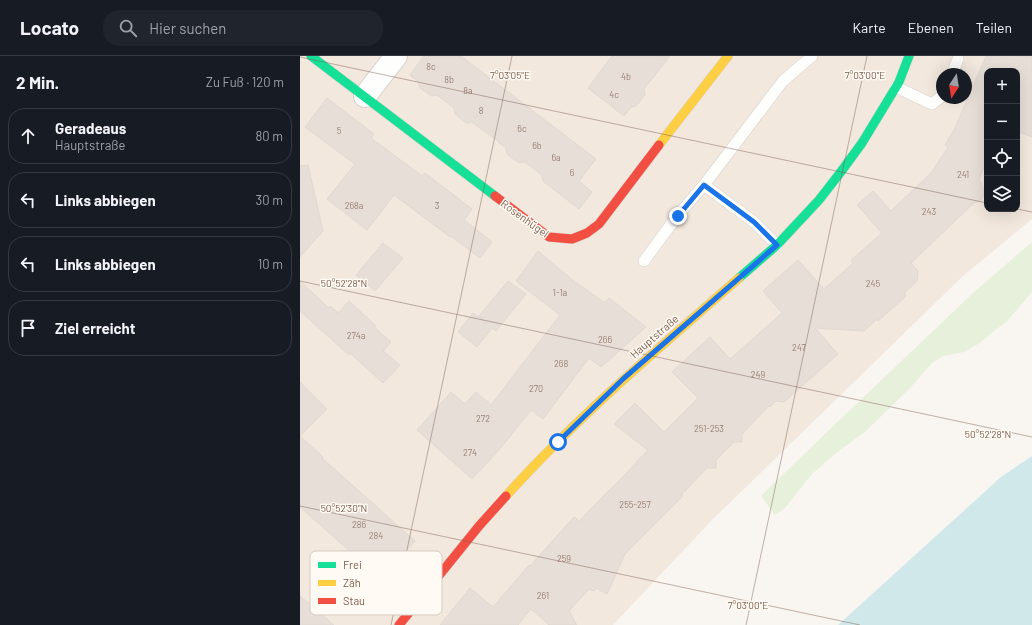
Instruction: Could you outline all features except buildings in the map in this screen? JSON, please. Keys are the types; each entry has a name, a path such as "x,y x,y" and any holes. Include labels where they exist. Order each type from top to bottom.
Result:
{"main road":[{"name":"Rosenhügel","path":"311,56 550,237 572,239 587,233 599,224 728,56"},
{"name":"Hauptstraße","path":"442,572 479,526 531,468 623,379 777,245 819,200 862,143 896,88 909,56"},
{"name":"Hauptstraße","path":"399,625 407,615"}],"street":[{"path":"365,96 396,56"}],"lane":[{"path":"644,261 783,81 812,56"},
{"path":"954,68 958,59"},
{"path":"896,88 932,104 936,101"},
{"path":"704,185 754,222 777,245"}],"shaded area":[{"path":"300,56 1032,56 1032,219 963,276 712,520 613,625 300,625"}],"green space":[{"path":"1032,242 1032,292 1007,321 978,344 964,352 943,356 932,363 910,388 867,430 835,454 812,474 785,508 775,515 761,496 973,293"}],"water":[{"path":"1032,456 1032,625 838,625 1001,477"}],"traffic: fast":[{"path":"311,56 495,196"},
{"path":"739,278 777,245 819,200 840,173 862,143 899,82 909,56"}],"traffic: slow":[{"path":"659,145 728,56"},
{"path":"506,496 561,438 649,357 739,278"}],"traffic: jam":[{"path":"495,196 549,237 572,239 587,233 599,224 659,145"},
{"path":"442,572 479,526 506,496"},
{"path":"399,625 407,615"}],"route":[{"path":"558,442 623,379 777,245 754,222 704,185 678,216"}]}
